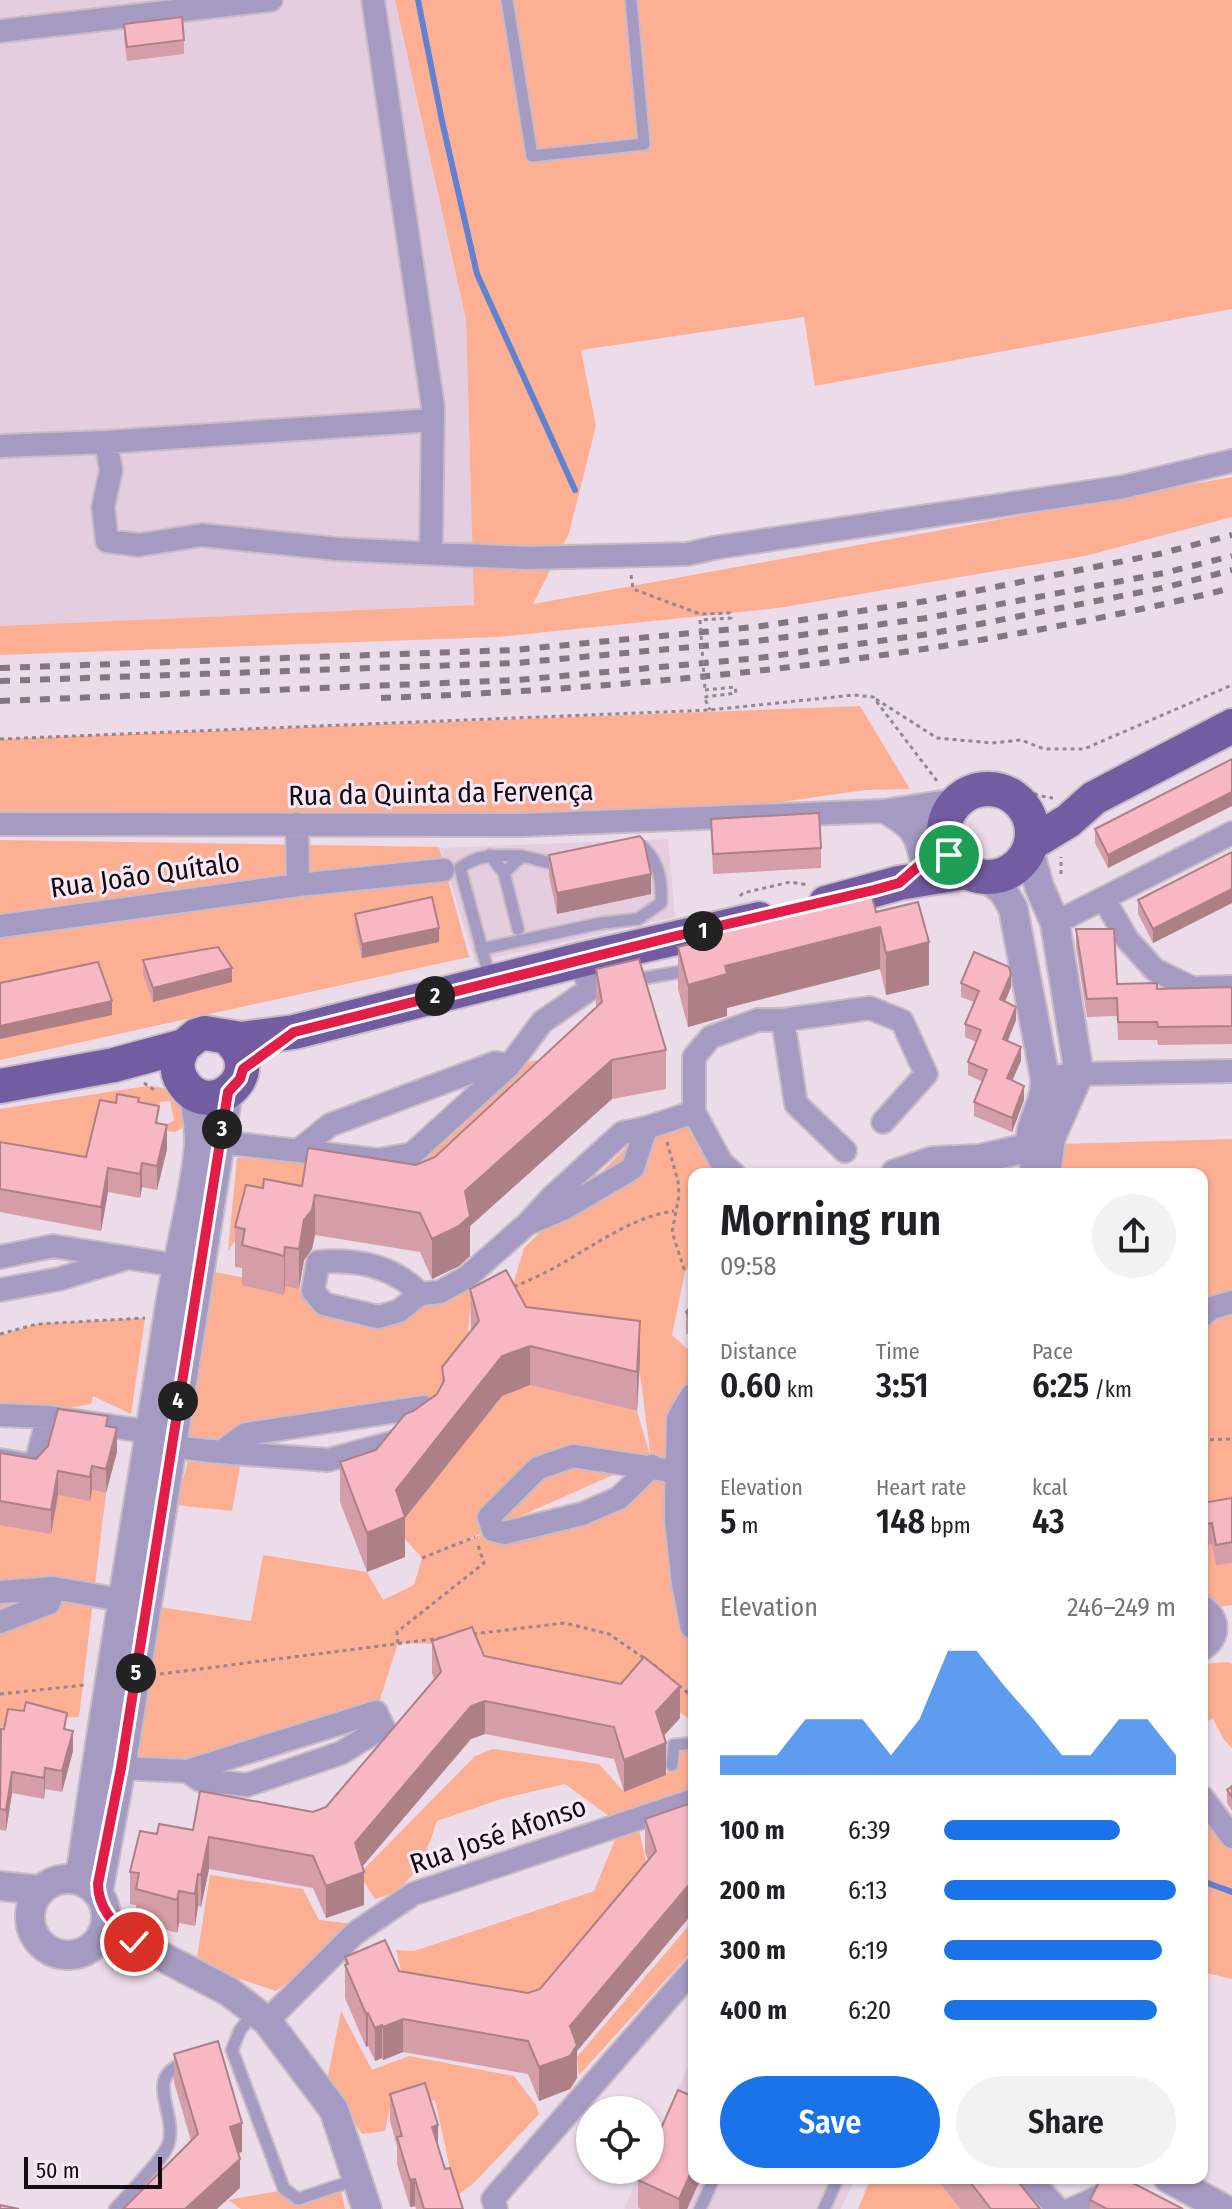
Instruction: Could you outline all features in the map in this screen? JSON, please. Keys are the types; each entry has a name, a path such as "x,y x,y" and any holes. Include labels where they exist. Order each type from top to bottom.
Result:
{"main road":[{"path":"1030,847 1068,821 1094,798 1232,726"},
{"path":"952,787 997,790 1010,795 1025,809 1032,825 1030,847 1024,860 999,877 976,875 927,856 950,811 952,787"},
{"path":"1025,809 1049,808 1094,798"},
{"path":"186,1072 196,1036 205,1033 241,1039 294,1032 491,982 591,978 695,945 927,856 949,855 976,875"},
{"path":"0,1086 114,1065 186,1072 211,1098 294,1032"},
{"path":"226,1037 240,1053 235,1080"}],"street":[{"path":"0,31 271,0"},
{"path":"373,0 433,407 431,553"},
{"path":"0,446 433,420"},
{"path":"106,442 111,470 103,507 107,541 139,545 202,535 337,549 527,558 687,554 1123,487 1232,461"},
{"name":"Rua da Quinta da Fervença","path":"883,811 952,787"},
{"path":"883,811 910,828 919,848 927,856"},
{"name":"Rua da Quinta da Fervença","path":"0,824 521,825 883,811 929,822 927,856"},
{"path":"297,824 298,885"},
{"path":"1055,923 1232,833"},
{"path":"1030,847 1039,886 1055,923 1079,1074 1051,1137 1031,1161"},
{"name":"Rua João Quítalo","path":"0,926 298,885 443,870"},
{"path":"976,875 1003,891 1013,908 1045,1078 1031,1161"},
{"path":"1104,899 1121,932 1155,970 1192,988 1232,987"},
{"path":"220,1142 378,1160 412,1154 510,1065 542,1022 591,978"},
{"path":"728,1168 721,1162 694,1112 694,1057 711,1037 758,1020 783,1020 870,1008 902,1021 926,1074 883,1122"},
{"path":"783,1020 796,1104 845,1151"},
{"path":"299,1150 330,1125 495,1063 510,1065"},
{"path":"1045,1078 1079,1074 1232,1071"},
{"path":"186,1072 198,1122 199,1154 188,1267"},
{"path":"92,1947 100,1939 83,1858 134,1603 157,1440 188,1267 235,1080"},
{"path":"420,1294 440,1292 467,1277 622,1133 694,1112"},
{"path":"527,1224 565,1208 633,1168 646,1128"},
{"path":"913,1168 933,1161 1031,1161"},
{"path":"0,1257 53,1246 188,1267"},
{"path":"0,1290 59,1279 129,1258"},
{"path":"1208,1311 1232,1302"},
{"path":"0,1415 48,1417 221,1452 328,1460 406,1439 425,1427 431,1415 423,1407 246,1434 221,1452"},
{"path":"688,1407 681,1419 666,1469 679,1521 688,1599"},
{"path":"0,1460 35,1466 48,1417"},
{"path":"573,1456 666,1469 619,1498 582,1514 504,1533 493,1530 489,1517 538,1468 573,1456"},
{"path":"0,1592 54,1588 134,1603"},
{"path":"0,1622 49,1603 54,1588"},
{"path":"93,1896 121,1768 135,1677 134,1603"},
{"path":"121,1768 187,1771 376,1712 383,1727 341,1753 247,1785 200,1780 187,1771"},
{"name":"Rua José Afonso","path":"261,2016 354,1934 413,1894 688,1802"},
{"path":"1208,1805 1232,1837"},
{"path":"179,1966 130,1951 92,1947 69,1955 46,1949 31,1930 30,1908 39,1890 62,1879 93,1896 134,1942 228,1991 261,2016 334,2110 367,2209"},
{"path":"0,1886 39,1890"},
{"path":"0,1892 29,1918"},
{"path":"496,2209 493,2199 688,1976"},
{"path":"1035,2184 1058,2209"},
{"path":"1179,2184 1224,2209"},
{"path":"1072,2209 1101,2196 1127,2209"}],"lane":[{"path":"507,0 532,156 644,144 631,0"},
{"path":"481,949 602,923 638,919 661,903 662,883 653,856 643,847 619,853"},
{"path":"490,855 504,873 518,929"},
{"path":"491,982 460,868 473,858 490,855 522,856 555,864 581,861"},
{"path":"504,873 522,856"},
{"path":"617,984 685,971 695,945"},
{"path":"672,1765 674,1745 688,1744"},
{"path":"261,2016 240,2030 232,2050 284,2189 298,2199 357,2179"},
{"path":"219,2053 232,2050"},
{"path":"115,2209 168,2146 171,2121 161,2085 164,2077 177,2066 205,2057"},
{"path":"700,2209 711,2184"},
{"path":"824,2209 835,2184"}],"path":[{"path":"629,557 633,589 700,614 730,613 731,618 700,620 705,690 735,687 736,693 704,697 710,710"},
{"path":"0,739 710,710 854,695 873,697 937,738 992,743 1021,740 1044,749 1084,749 1232,685"},
{"path":"873,697 952,787 988,775 1007,780 1039,796 1059,798"},
{"path":"667,1142 679,1196 672,1232 685,1272"},
{"path":"513,1287 655,1213 674,1211"},
{"path":"0,1334 37,1324 145,1318"},
{"path":"1208,1440 1232,1439"},
{"path":"398,1643 397,1632 484,1563 475,1537 422,1558"},
{"path":"474,1634 565,1623 609,1634 688,1693"},
{"path":"135,1677 443,1638"},
{"path":"0,1694 85,1685"}],"shaded area":[{"path":"0,0 395,0 466,320 474,605 0,626"},
{"path":"395,0 1232,0 1232,309 815,386 804,317 581,350 596,426 569,533 533,604 1232,477 1232,517 1085,556 778,608 498,637 0,655 0,626 474,605 466,320"},
{"path":"860,706 910,789 865,790 669,818 0,824 0,739"},
{"path":"668,839 675,917 475,962 440,848"},
{"path":"0,840 439,847 469,957 0,1060"},
{"path":"593,1050 435,1197 246,1225 228,1251 237,1158 378,1160 412,1154 510,1065"},
{"path":"147,1086 172,1091 184,1106 191,1123 175,1132 159,1130 174,1120 170,1101 160,1102 157,1111 91,1176 0,1163 0,1109"},
{"path":"694,1112 744,1168 688,1168 688,1268 672,1335 688,1350 688,1408 681,1419 688,1516 688,1718 644,1689 504,1693 480,1645 398,1643 376,1712 187,1771 121,1768 147,1605 251,1621 263,1555 367,1572 383,1600 414,1585 422,1558 396,1529 502,1396 530,1385 637,1411 651,1459 637,1351 506,1309 524,1248 646,1128","holes":["647,1460 619,1498 493,1530 450,1547"]},
{"path":"1232,1139 1232,1605 1208,1609 1208,1168 1060,1168 1060,1144"},
{"path":"199,1269 313,1291 376,1330 472,1282 466,1359 443,1406 246,1434 232,1511 176,1505 191,1450 170,1446"},
{"path":"145,1318 131,1414 93,1396 91,1404 0,1421 0,1335 37,1324"},
{"path":"92,1490 106,1493 79,1717 23,1719 21,1730 2,1727 0,1736 0,1521 58,1491"},
{"path":"1208,1664 1232,1664 1232,1748 1213,1719 1208,1721"},
{"path":"688,1744 688,1803 623,1825 639,1830 651,1884 547,2000 404,1983 396,1950 414,1951 594,1891 621,1825 565,1784 501,1799 437,1821 423,1858 409,1879 400,1888 375,1899 359,1874 475,1756 493,1749 599,1764 624,1792 666,1775 674,1745"},
{"path":"1208,1806 1232,1837 1232,1979 1208,1973"},
{"path":"210,1875 303,1889 319,1920 364,1925 276,1991 196,1964"},
{"path":"688,1927 688,1956 579,2075 577,2057"},
{"path":"341,2011 372,2070 409,2056 514,2076 536,2105 539,2114 473,2184 456,2196 435,2100 390,2108 385,2131 362,2134 327,2081"},
{"path":"688,2066 688,2184 852,2184 841,2209 624,2209 635,2184 664,2184 664,2120"},
{"path":"868,2184 941,2184 960,2209 858,2209"},
{"path":"340,2185 345,2209 241,2209 228,2200 284,2190 299,2199"}],"building":[{"path":"182,17 184,40 127,47 124,24"},
{"path":"1232,759 1232,792 1108,855 1095,829"},
{"path":"819,813 821,848 713,854 711,819"},
{"path":"640,836 644,841 651,874 557,893 549,855"},
{"path":"1232,852 1232,889 1153,929 1138,900"},
{"path":"870,889 876,912 918,902 929,942 886,953 880,927 725,966 727,974 688,985 678,947 718,937 715,928"},
{"path":"432,897 439,928 362,944 355,914"},
{"path":"1076,929 1114,929 1117,984 1157,983 1157,989 1232,987 1232,1026 1158,1027 1157,1022 1118,1022 1117,998 1087,999"},
{"path":"218,947 232,968 153,988 143,960"},
{"path":"974,952 1009,967 1011,974 1000,999 1016,1007 1003,1039 1021,1047 1007,1078 1024,1086 1012,1118 974,1102 987,1070 968,1062 981,1030 965,1024 979,991 961,983"},
{"path":"639,959 666,1050 612,1060 465,1191 470,1216 459,1226 432,1239 420,1213 315,1195 312,1210 304,1220 299,1249 285,1247 284,1256 242,1245 245,1229 235,1227 246,1185 263,1188 264,1179 302,1186 308,1148 416,1165 435,1157 602,1002 596,969"},
{"path":"98,962 112,1001 0,1026 0,983"},
{"path":"117,1094 159,1106 156,1123 167,1125 157,1166 142,1163 140,1174 108,1168 101,1207 0,1189 0,1142 86,1157 100,1100 116,1103"},
{"path":"506,1270 526,1307 640,1321 637,1372 530,1346 502,1356 396,1490 405,1517 367,1533 340,1462 376,1450 405,1414 437,1394 444,1381 442,1367 479,1321 470,1289"},
{"path":"58,1409 108,1416 106,1426 117,1428 106,1469 92,1466 90,1477 58,1471 51,1510 0,1501 0,1453 36,1459 48,1446"},
{"path":"1232,1498 1232,1542 1216,1545 1212,1523 1208,1524 1208,1502"},
{"path":"472,1627 484,1656 621,1684 644,1657 680,1686 656,1712 666,1743 624,1760 614,1727 485,1701 471,1706 355,1843 364,1872 326,1886 313,1856 209,1837 195,1894 179,1891 177,1900 136,1889 139,1873 130,1872 140,1831 157,1834 159,1824 193,1830 200,1791 313,1812 326,1807 441,1672 432,1641"},
{"path":"26,1702 67,1713 64,1729 73,1731 62,1771 45,1768 44,1778 12,1772 6,1810 0,1809 1,1729 4,1729 8,1709 24,1711"},
{"path":"688,1804 688,1886 570,2026 577,2045 570,2056 539,2067 528,2041 403,2019 375,2028 345,1965 348,1964 345,1957 385,1940 399,1971 528,1993 540,1989 656,1851 645,1819"},
{"path":"218,2041 242,2123 230,2127 240,2159 185,2209 123,2209 198,2134 174,2054"},
{"path":"425,2083 438,2125 432,2127 445,2169 450,2168 463,2209 424,2209 415,2179 410,2180 397,2137 402,2136 390,2094"},
{"path":"678,2090 688,2094 688,2179 679,2199 647,2184 664,2184 664,2122"},
{"path":"972,2184 1020,2184 1040,2209 991,2209"},
{"path":"1098,2184 1135,2184 1183,2209 1107,2209 1090,2200"}],"waterway":[{"path":"418,0 477,274 575,490"},
{"path":"1208,1883 1232,1892"}],"railway":[{"path":"0,668 514,650 755,627 926,601 1159,554 1232,535"},
{"path":"0,681 516,663 757,641 927,618 1164,573 1232,556"},
{"path":"0,701 518,680 759,658 929,634 1167,587 1232,570"},
{"path":"381,698 596,686 810,665 1022,633 1232,588"}],"route":[{"path":"134,1942 106,1917 98,1884 121,1768 228,1092 240,1079 243,1069 294,1032 676,936 874,890 899,883 945,843 949,855"}]}
